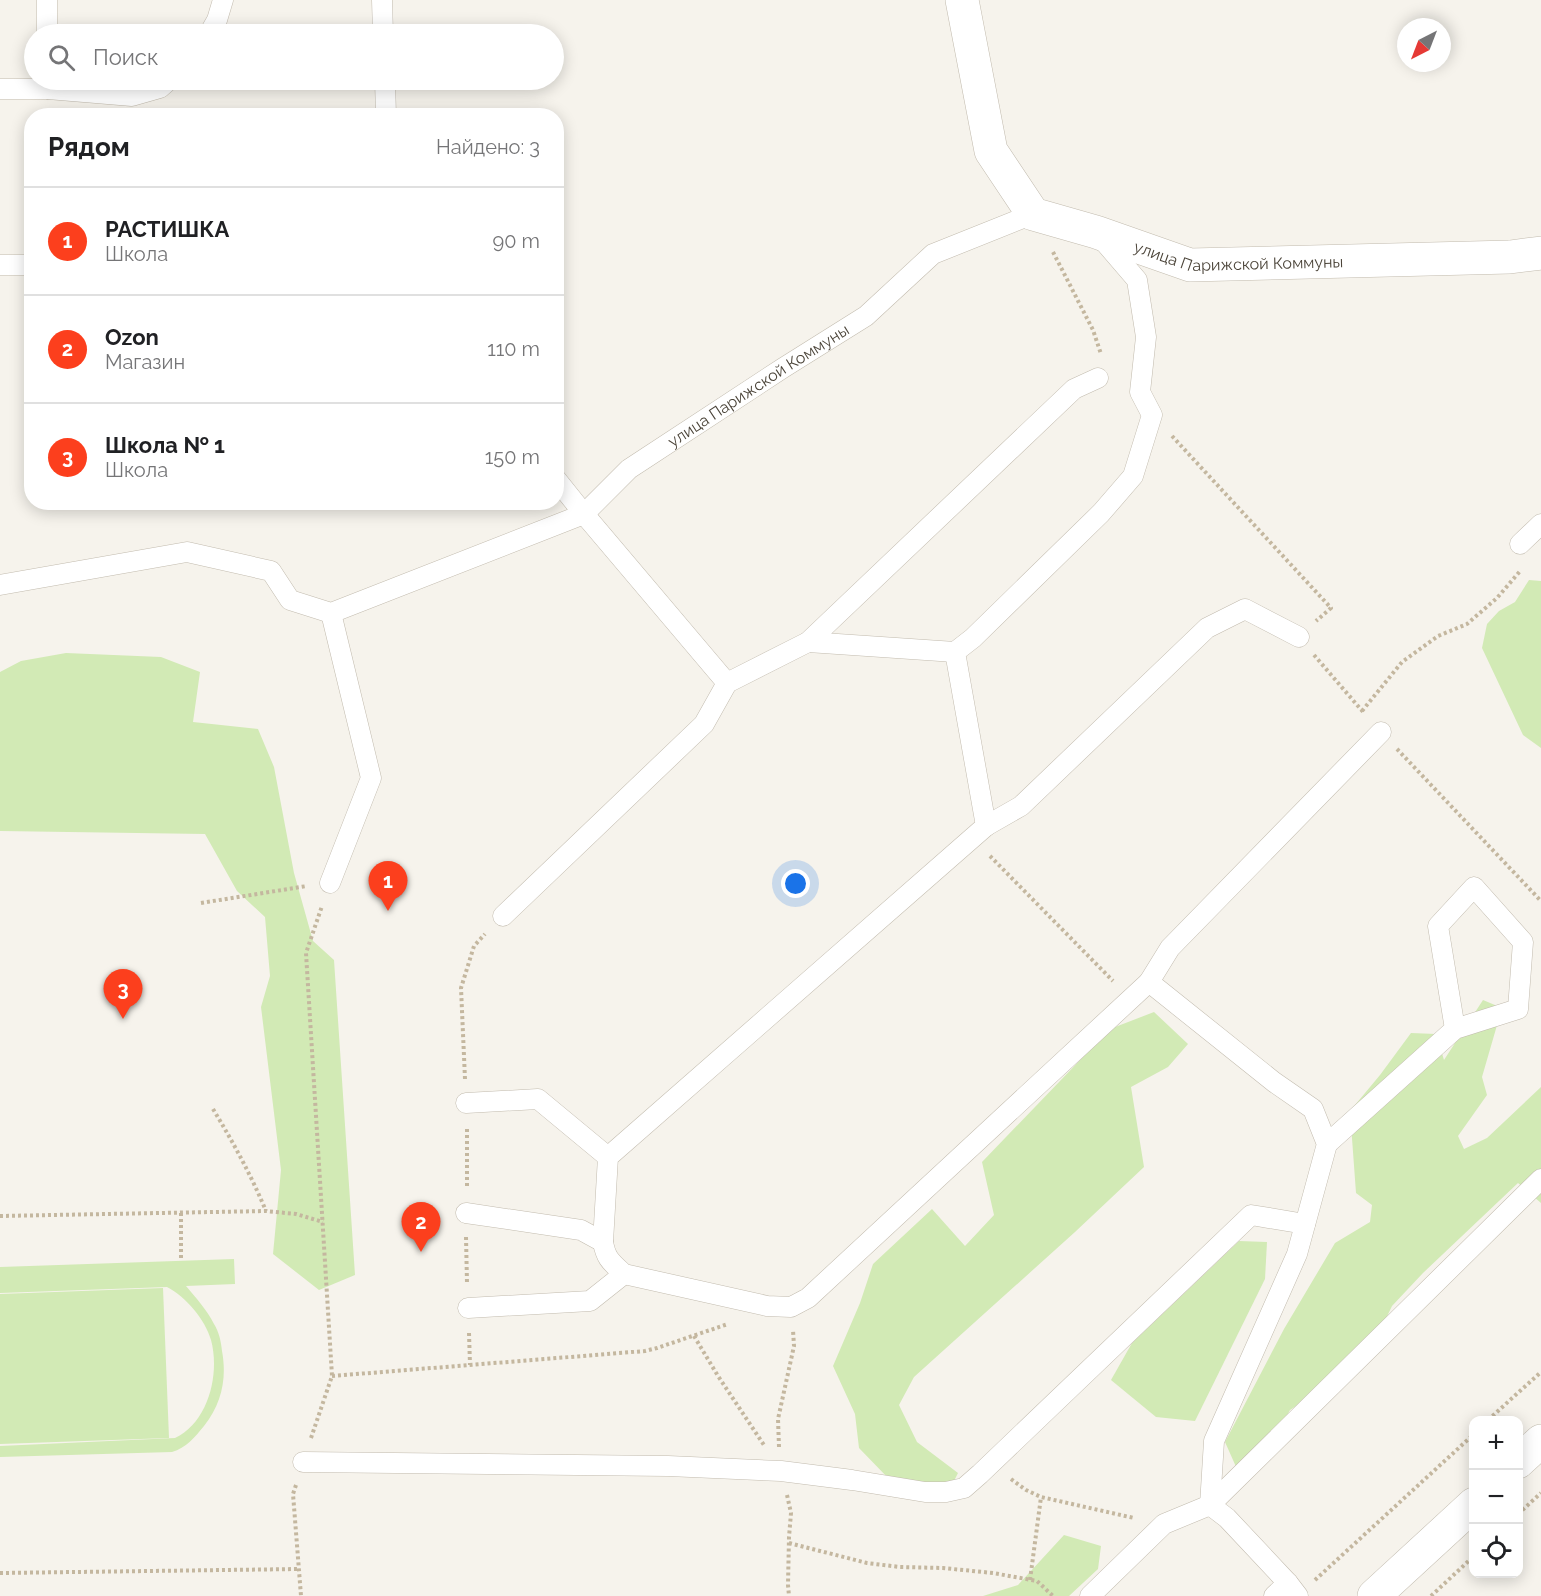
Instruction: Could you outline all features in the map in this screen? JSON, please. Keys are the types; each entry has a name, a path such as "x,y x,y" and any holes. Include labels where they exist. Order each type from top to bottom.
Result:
{"street":[{"path":"962,0 991,151 1033,214"},
{"name":"улица Парижской Коммуны","path":"1033,214 1096,232 1190,265 1510,257 1541,253"},
{"path":"1523,1457 1541,1441"},
{"path":"1374,1596 1469,1508"}],"lane":[{"path":"47,0 47,24"},
{"path":"215,24 223,0"},
{"path":"382,0 383,24"},
{"path":"0,89 24,86"},
{"path":"90,90 132,96 152,90"},
{"path":"385,90 386,108"},
{"name":"улица Парижской Коммуны","path":"331,614 584,514 629,469 866,316 933,254 1033,214"},
{"path":"808,642 955,652 973,638 1101,513 1133,476 1152,415 1140,392 1146,337 1137,280 1096,232"},
{"path":"0,265 24,265"},
{"path":"503,916 704,724 727,683 808,642 1074,389 1098,378"},
{"path":"564,489 727,683"},
{"path":"1520,544 1541,525"},
{"path":"0,585 187,552 271,571 290,600 331,614 371,778 330,883"},
{"path":"1299,637 1245,609 1207,628 1021,806 979,832 608,1157 603,1242 605,1254 613,1264 624,1274 767,1306 791,1307 808,1298 1149,982 1170,948 1381,732"},
{"path":"955,652 979,832"},
{"path":"1210,1505 1214,1442 1297,1254 1327,1144 1455,1029 1518,1009 1523,942 1474,887 1437,926 1455,1029"},
{"path":"1149,982 1274,1082 1313,1109 1327,1144"},
{"path":"466,1103 538,1099 608,1157"},
{"path":"1090,1596 1164,1524 1210,1505 1541,1179"},
{"path":"466,1213 581,1230 603,1242"},
{"path":"303,1462 668,1466 781,1471 924,1492 946,1492 964,1488 1251,1215 1305,1224"},
{"path":"468,1308 590,1301 624,1274"},
{"path":"1210,1505 1227,1518 1287,1592"}],"path":[{"path":"1033,214 1092,330 1103,359 1098,378"},
{"path":"1152,415 1331,608 1299,637 1381,732 1541,901"},
{"path":"1362,711 1401,662 1438,636 1467,624 1497,598 1521,570 1520,544"},
{"path":"979,832 1131,999"},
{"path":"201,903 330,883 306,953 332,1376 321,1409"},
{"path":"467,1155 461,988 474,946"},
{"path":"213,1109 240,1155 266,1211"},
{"path":"0,1216 266,1211 296,1214 322,1222"},
{"path":"181,1213 181,1261"},
{"path":"466,1246 466,1268"},
{"path":"332,1376 645,1351 745,1319 767,1306"},
{"path":"789,1596 791,1513 781,1471 778,1419 794,1346 791,1307"},
{"path":"694,1336 718,1377 781,1471"},
{"path":"1492,1416 1541,1372"},
{"path":"1287,1592 1469,1437"},
{"path":"992,1463 1026,1490 1041,1497 1164,1524"},
{"path":"1523,1509 1541,1493"},
{"path":"1030,1580 1041,1497"},
{"path":"296,1521 302,1596"},
{"path":"789,1544 867,1563 982,1572 1036,1581 1053,1596"},
{"path":"1431,1596 1469,1560"},
{"path":"0,1573 299,1569"}],"green space":[{"path":"1529,580 1541,581 1541,748 1523,735 1482,648 1487,624 1499,611 1515,602"},
{"path":"66,653 161,657 200,672 193,722 258,729 274,767 294,873 313,941 334,960 355,1275 319,1290 273,1254 281,1170 261,1007 270,976 265,917 237,891 205,834 0,831 0,672 21,661"},
{"path":"1483,1000 1502,1008 1482,1077 1487,1095 1458,1136 1464,1149 1487,1138 1541,1087 1541,1203 1518,1183 1423,1273 1392,1306 1366,1360 1290,1410 1257,1472 1237,1469 1225,1442 1284,1329 1335,1243 1370,1222 1372,1205 1356,1193 1350,1111 1411,1033 1436,1034 1444,1060"},
{"path":"1154,1012 1188,1044 1168,1067 1131,1087 1144,1167 914,1377 899,1405 917,1442 958,1473 954,1481 907,1489 889,1479 859,1448 855,1414 833,1366 860,1303 873,1264 932,1209 965,1246 994,1215 982,1162 1110,1029"},
{"path":"1239,1241 1267,1242 1265,1279 1195,1421 1156,1417 1111,1380 1132,1343"},
{"path":"234,1259 235,1284 186,1286 205,1309 217,1330 224,1371 222,1390 215,1408 204,1426 190,1442 172,1452 0,1457 0,1446 175,1438 187,1431 204,1409 213,1381 214,1367 211,1340 204,1324 188,1303 167,1287 0,1293 0,1267"},
{"path":"163,1288 169,1438 0,1444 0,1294"},
{"path":"1064,1535 1101,1546 1098,1569 1069,1596 983,1596 1018,1585"}],"place":[{"name":"РАСТИШКА","path":"388,911"},
{"name":"Школа № 1","path":"123,1019"},
{"name":"Ozon","path":"421,1252"}]}
